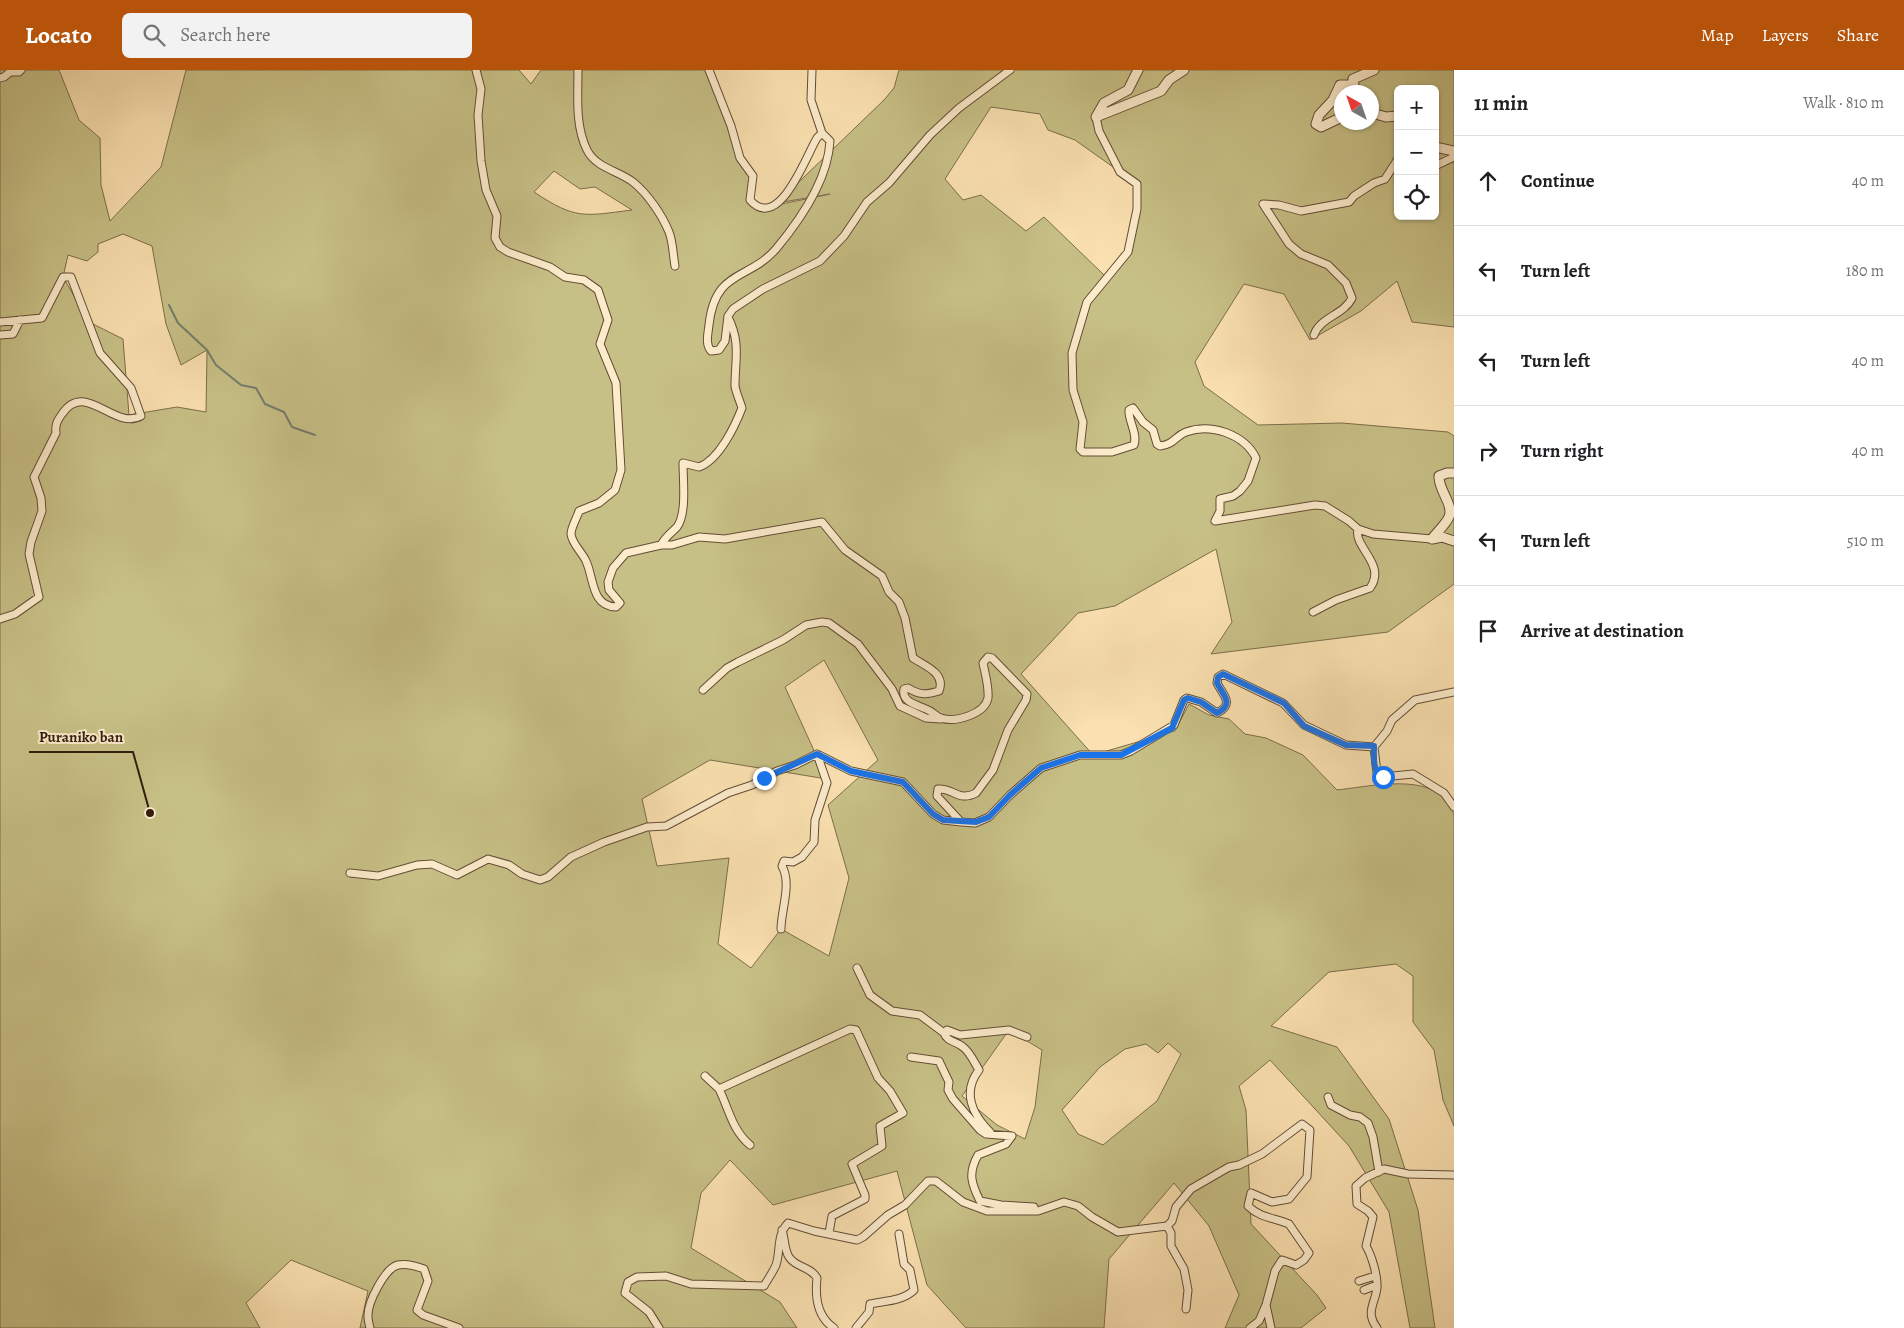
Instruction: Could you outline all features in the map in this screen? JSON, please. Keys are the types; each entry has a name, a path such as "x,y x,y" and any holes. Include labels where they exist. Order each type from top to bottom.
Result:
{"street":[{"path":"0,78 10,72 19,72 21,70"},
{"path":"476,70 480,89 478,115 481,161 486,190 497,216 495,238 500,247 508,252 550,267 565,277 584,280 598,290 608,320 600,344 616,383 621,470 615,490 598,503 579,511 571,530 572,537 587,563 592,586 598,598 610,607 616,607 620,603 609,590 608,582 613,568 626,553 661,544 672,545 699,537 726,539 822,522 845,550 882,576 889,592 899,602 905,618 913,658 938,674 940,680 939,691 926,695 908,688 904,689 903,693 911,703 929,710 942,719"},
{"path":"578,70 578,108 581,135 587,151 596,161 633,182 653,204 669,232 675,266"},
{"path":"709,70 731,126 740,158 753,176 750,200 754,205 762,208 774,206 784,198 817,138 822,133"},
{"path":"812,70 811,100 822,133 830,140 830,153 823,175 809,202 774,251 766,259 733,278 713,303 707,339 711,351 719,350 725,340 728,316 733,309 764,289 820,262 844,236 867,202 889,183 930,135 959,108 1010,70"},
{"path":"1138,70 1128,90 1104,103 1096,117 1099,130 1120,172 1137,184 1138,192 1134,234 1128,252 1087,302 1072,353 1073,390 1083,422 1080,449 1083,452 1112,452 1134,445 1136,439 1129,414 1129,410 1133,408 1143,422 1150,426 1160,446 1170,444 1181,434 1198,429 1227,433 1246,443 1256,458 1248,481 1233,496 1220,499 1220,511 1214,521 1315,505 1325,506 1358,529 1373,534 1432,539 1442,538 1454,541"},
{"path":"1096,117 1160,90 1169,80 1184,70"},
{"path":"1354,85 1354,79 1374,70"},
{"path":"1334,98 1320,115 1316,124 1321,127 1334,121"},
{"path":"1379,115 1394,116"},
{"path":"1439,148 1454,151"},
{"path":"1439,164 1454,157"},
{"path":"1314,335 1317,327 1349,305 1352,298 1346,283 1328,265 1300,254 1289,244 1262,204 1279,205 1301,210 1349,202 1354,196 1374,183 1385,179 1394,165"},
{"path":"0,322 42,318 63,277 71,277 100,353 131,388 141,416 135,419 120,417 90,403 77,402 67,407 55,425 56,433 34,477 41,498 42,510 31,542 30,554 39,597 15,614 0,618"},
{"path":"661,544 665,537 678,526 683,512 683,463 699,467 710,459 724,445 742,408 735,388 737,344 735,331 728,316"},
{"path":"0,335 13,334 20,320"},
{"path":"1432,539 1449,517 1450,507 1438,485 1439,476 1454,473"},
{"path":"1313,612 1336,600 1370,588 1373,584 1374,563 1357,534 1358,529"},
{"path":"703,690 738,662 783,640 806,625 822,622 829,623 858,644 892,689 896,702 900,706 926,718 962,718 985,704 988,688 982,663 988,656 992,658 1026,694 1026,700 1008,730 993,770 976,793 962,797 946,789 938,789 937,796 961,822"},
{"path":"817,754 851,771 903,782 933,814 943,820 976,822 989,817 1010,795 1041,768 1080,755 1121,755 1131,751 1174,725 1184,700 1188,698 1201,702 1217,713 1227,704 1227,697 1217,683 1218,677 1223,674 1284,703 1304,726 1346,745 1374,746"},
{"path":"1454,692 1414,700 1392,720 1387,731 1374,746 1377,774 1383,777 1413,774 1444,793 1454,807"},
{"path":"350,873 378,876 417,865 432,864 457,875 488,859 509,865 522,874 540,880 548,877 571,857 604,842 647,827 666,826 728,794 752,786 777,771 795,765 817,754"},
{"path":"781,929 781,914 785,903 786,872 782,866 784,861 793,862 802,858 814,842 815,820 826,783 817,754"},
{"path":"857,968 870,995 885,1004 892,1011 920,1015 944,1033 948,1039 963,1046 969,1053 979,1070 970,1082 974,1112 990,1132"},
{"path":"719,1089 850,1029 856,1030 878,1078 890,1091 902,1113 880,1126 882,1146 852,1164 865,1199 832,1216 829,1233"},
{"path":"944,1033 947,1030 960,1035 1009,1030 1027,1037"},
{"path":"911,1057 939,1061 949,1082 948,1090 953,1099 980,1130 986,1134 990,1132 1012,1136 1006,1144 978,1155 974,1164 971,1183 980,1201 1001,1205 1034,1207 1035,1211"},
{"path":"705,1076 719,1089 733,1125 740,1137 750,1145"},
{"path":"1328,1097 1331,1105 1350,1115 1360,1117 1368,1123 1373,1137 1379,1172"},
{"path":"659,1328 649,1312 625,1293 628,1282 638,1277 666,1276 691,1284 764,1286 776,1264 778,1244 782,1230 788,1223 814,1231 858,1240 864,1238 888,1216 905,1205 928,1181 936,1181 963,1202 987,1211 1035,1211 1064,1202 1078,1206 1092,1218 1118,1232 1167,1226 1172,1221 1176,1207 1191,1189 1229,1167 1239,1165 1255,1157 1302,1124 1310,1130 1307,1178 1289,1199 1281,1202 1258,1198 1251,1193 1248,1206 1253,1211 1267,1218 1289,1224 1309,1253 1304,1260 1296,1265 1282,1260 1275,1271 1266,1305 1259,1321 1250,1328"},
{"path":"1377,1328 1370,1316 1370,1307 1377,1285 1370,1254 1366,1246 1373,1217 1368,1211 1357,1204 1356,1186 1365,1178 1384,1169 1408,1174 1454,1175"},
{"path":"1167,1226 1171,1233 1171,1246 1184,1269 1188,1290 1186,1309"},
{"path":"782,1230 785,1250 789,1257 796,1264 808,1268 817,1278 815,1294 819,1307 825,1321 834,1328"},
{"path":"856,1328 869,1312 870,1304 901,1298 914,1290 910,1270 904,1264 899,1234"},
{"path":"370,1328 368,1316 370,1306 389,1269 398,1265 413,1265 424,1269 428,1281 417,1310 423,1315 459,1328"},
{"path":"1359,1280 1375,1276"},
{"path":"1364,1290 1377,1285"},
{"path":"1266,1305 1271,1328"}],"shaded area":[{"path":"0,70 59,70 79,120 100,138 101,185 110,221 161,167 186,70 519,70 531,84 541,70 708,70 740,158 753,176 750,200 762,208 830,194 777,203 884,100 894,88 899,70 1454,70 1454,327 1412,322 1397,281 1361,311 1310,340 1284,294 1244,284 1195,362 1204,386 1258,425 1342,423 1448,432 1454,436 1454,584 1388,632 1211,654 1232,622 1216,549 1115,606 1078,613 1021,674 1093,755 1175,731 1189,704 1209,715 1229,719 1245,734 1266,738 1303,755 1337,790 1393,784 1422,786 1434,791 1449,806 1454,814 1454,1126 1443,1100 1434,1050 1413,1022 1413,976 1396,964 1329,972 1271,1026 1337,1047 1389,1119 1418,1210 1435,1328 1410,1328 1389,1212 1349,1146 1270,1060 1239,1086 1246,1110 1251,1224 1317,1295 1326,1308 1301,1328 1225,1328 1239,1295 1209,1226 1174,1183 1109,1259 1104,1328 966,1328 927,1285 897,1171 773,1205 730,1160 701,1193 691,1248 780,1302 797,1328 360,1328 368,1291 291,1260 246,1303 260,1328 0,1328","holes":["991,107 1040,114 1048,130 1075,140 1137,184 1128,252 1104,275 1044,217 1026,231 981,195 963,200 945,179","554,171 580,189 595,187 632,210 602,214 581,214 560,207 534,192","123,234 152,246 166,324 181,365 207,350 206,412 177,407 129,415 123,339 89,322 63,277 68,255 87,261 98,252 98,244","824,660 878,760 828,805 849,878 829,956 781,929 751,968 718,944 729,858 657,866 642,799 710,760 827,779 785,687","1009,1030 1042,1050 1035,1107 1025,1139 997,1125 962,1096","1168,1043 1181,1054 1157,1101 1103,1145 1078,1134 1062,1110 1100,1067 1125,1049 1146,1044 1158,1053"]}],"waterway":[{"path":"169,305 178,323 207,350 216,365 241,385 256,388 265,404 284,412 292,427 315,435"}],"place":[{"name":"Puraniko ban","path":"150,813"}],"route":[{"path":"764,778 811,756 823,755 851,771 903,782 911,788 933,814 943,820 976,822 989,817 1010,795 1041,768 1080,755 1121,755 1172,728 1176,723 1184,700 1188,698 1201,702 1217,713 1225,708 1227,704 1227,697 1217,683 1218,677 1223,674 1284,703 1304,726 1346,745 1374,746 1375,769 1377,774 1383,777"}]}
